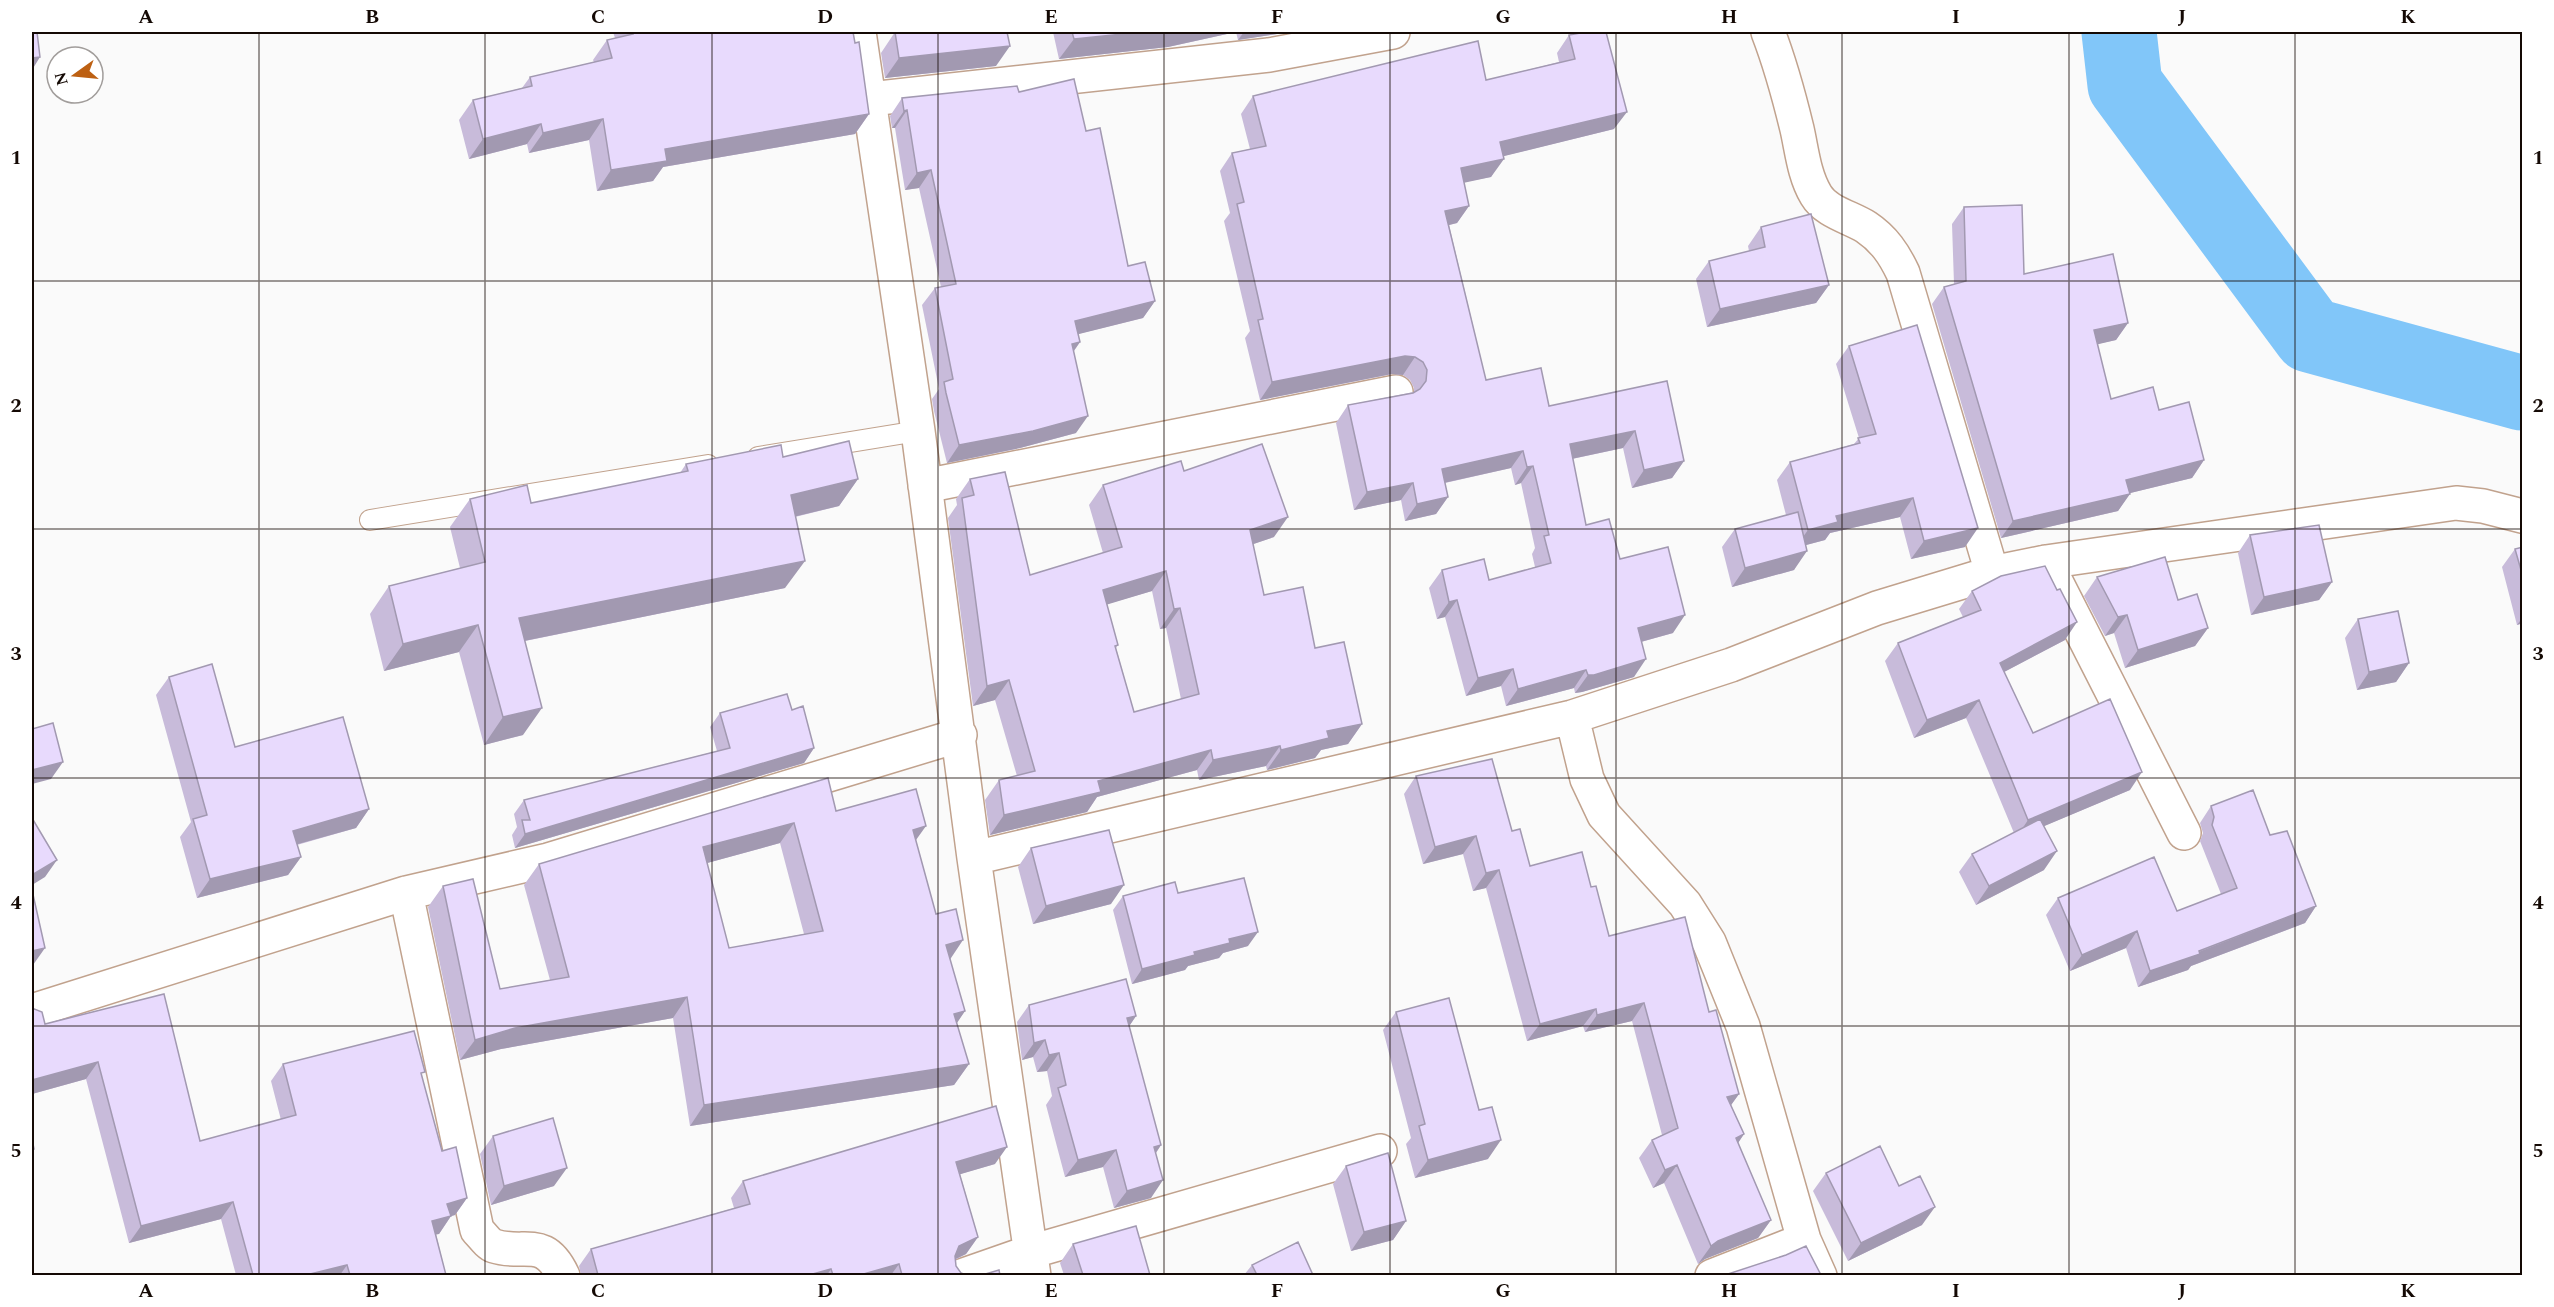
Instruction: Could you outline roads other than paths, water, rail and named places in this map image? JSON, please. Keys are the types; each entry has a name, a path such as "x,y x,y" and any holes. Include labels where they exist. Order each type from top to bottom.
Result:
{"street":[{"path":"859,32 918,431 960,735 974,858 1032,1264"},
{"path":"870,99 1269,55 1393,32"},
{"path":"1768,32 1780,67 1804,166 1816,197 1836,212 1866,228 1892,250 1903,273 1992,573"},
{"path":"925,486 1396,392"},
{"path":"974,858 1572,717 1731,665 1877,608 1992,573 2046,562 2456,503 2483,506 2523,516"},
{"path":"2046,562 2184,833"},
{"path":"1572,717 1587,779 1604,815 1685,904 1709,942 1743,1026 1804,1240 1820,1275"},
{"path":"32,1011 406,893 548,860 960,735"},
{"path":"406,893 477,1230 492,1246 510,1249 532,1248 550,1256 563,1275"},
{"path":"961,1275 1032,1264 1380,1151"},
{"path":"1712,1275 1804,1240"}],"lane":[{"path":"370,520 918,431"}],"waterway":[{"path":"2119,32 2125,85 2310,335 2522,393"}]}
